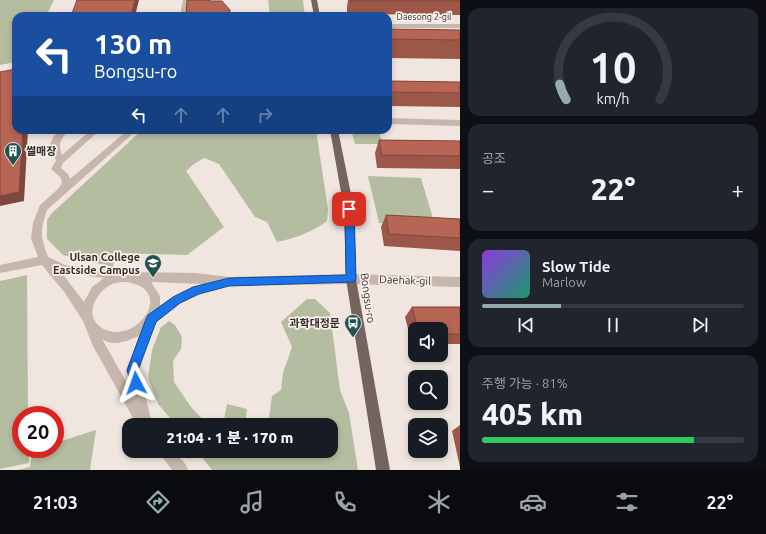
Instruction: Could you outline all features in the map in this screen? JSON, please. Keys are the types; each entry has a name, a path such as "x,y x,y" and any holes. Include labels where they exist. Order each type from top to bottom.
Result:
{"main road":[{"path":"314,0 316,12"},
{"name":"Bongsu-ro","path":"335,134 349,209 351,279 383,470"}],"street":[{"path":"184,12 186,0"},
{"name":"Daesong 2-gil","path":"392,26 460,26"},
{"path":"392,121 460,123"},
{"path":"60,161 54,147 56,138 61,134"},
{"path":"61,193 67,183 65,176 56,168 60,161 91,134"},
{"path":"128,134 43,208 38,223 36,238 44,260 69,290 88,318 92,327 100,333 111,337 123,337 134,334 144,328 152,319 177,300 197,290 229,282"},
{"path":"0,269 44,260 64,269 128,277 138,279 147,284 153,291 156,305 133,370 143,418"},
{"path":"141,418 97,342 88,318 88,308 91,298 97,289 106,282 117,278 196,278 229,282"},
{"name":"Daehak-gil","path":"229,282 351,279 460,282"},
{"path":"171,458 181,470"}],"green space":[{"path":"0,0 54,0 48,12 12,12 12,63 0,65"},
{"path":"268,0 303,0 304,12 270,12"},
{"path":"138,134 317,134 328,209 327,221 315,229 290,239 277,242 267,222 255,217 219,164 204,158 186,171 224,227 187,255 115,253 113,267 63,255 47,239 47,220 52,213"},
{"path":"352,134 379,134 383,144 355,144"},
{"path":"368,176 421,178 435,225 379,223"},
{"path":"27,275 28,406 12,406 12,458 29,458 29,463 0,469 0,281"},
{"path":"307,299 315,299 330,313 340,390 349,413 358,470 212,470 203,458 338,458 338,418 269,418 272,396 281,390 283,373 292,347 281,322"},
{"path":"169,321 175,325 182,337 181,349 173,361 174,382 191,407 201,418 170,418 158,404 148,377 152,350 161,327"},
{"path":"227,404 247,409 246,418 224,418"},
{"path":"96,430 90,470 17,470 30,467 31,458 64,458 64,440"}],"building":[{"path":"77,0 135,0 132,12 72,12"},
{"path":"187,0 222,1 230,10 230,12 186,12"},
{"path":"460,0 460,1 350,1"},
{"path":"392,29 460,30 460,40 392,39"},
{"name":"썰매장","path":"12,70 12,134 23,134 19,192 0,196 0,72"},
{"path":"392,81 460,82 460,93 392,92"},
{"path":"379,140 460,141 460,156 382,155"},
{"path":"386,215 460,219 460,238 389,234"},
{"path":"412,307 460,307 460,334 448,334 448,322 416,322"}],"place":[{"name":"썰매장","path":"13,166"},
{"name":"Ulsan College Eastside Campus","path":"153,278"},
{"name":"과학대정문","path":"353,338"}],"route":[{"path":"136,383 133,370 152,319 177,300 197,290 229,282 351,279 349,209"}]}
